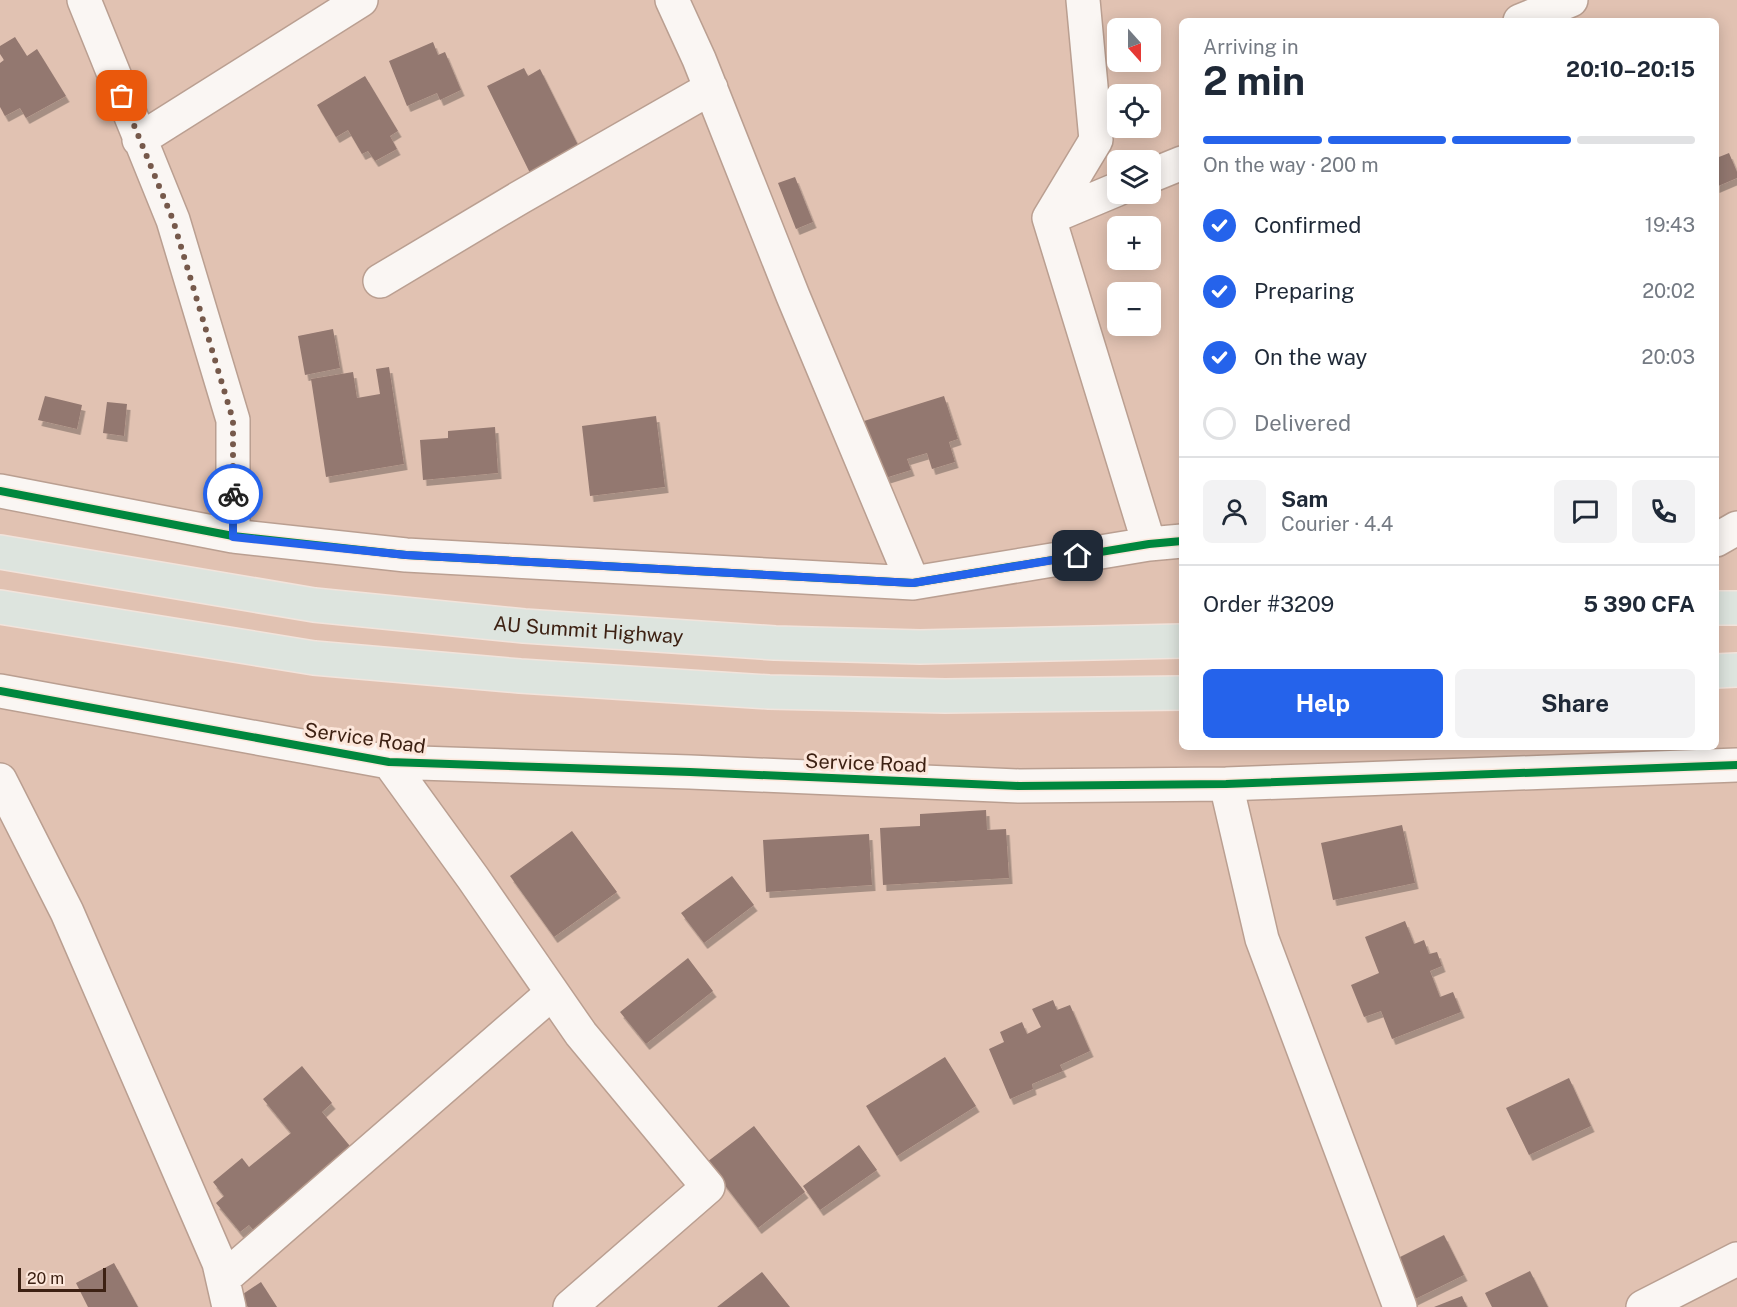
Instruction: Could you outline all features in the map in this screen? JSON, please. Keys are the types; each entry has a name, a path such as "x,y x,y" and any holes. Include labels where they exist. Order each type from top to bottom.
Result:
{"main road":[{"name":"AU Summit Highway","path":"0,552 314,605 536,627 775,643 920,647 1179,641"},
{"path":"0,608 314,658 532,677 769,692 945,696 1179,693"},
{"path":"1719,608 1737,608"},
{"path":"1719,671 1737,669"}],"street":[{"path":"84,0 173,220 233,420 233,537"},
{"path":"139,140 361,0"},
{"path":"672,0 711,88 793,296 913,583"},
{"path":"1083,0 1096,140 1049,218 1149,544"},
{"path":"1530,18 1571,0"},
{"path":"380,281 711,88"},
{"path":"1161,171 1179,163"},
{"path":"1049,218 1107,194"},
{"path":"0,491 233,537 406,555 913,583 1149,544 1179,541"},
{"path":"1719,526 1737,527"},
{"path":"1719,538 1737,527"},
{"name":"Service Road","path":"0,691 389,762 1019,786 1226,784 1725,759"},
{"path":"389,762 581,1034 708,1187 570,1307"},
{"path":"0,780 67,912 219,1263 226,1293 552,993"},
{"path":"1226,784 1262,939 1400,1307"},
{"path":"1643,1307 1737,1259"}],"building":[{"path":"15,37 27,56 37,49 66,96 26,118 20,108 5,116 0,107 0,63 4,60 0,54 0,46"},
{"path":"433,42 438,55 445,52 461,90 440,100 437,93 407,106 389,61"},
{"path":"524,68 528,76 540,69 578,145 568,150 571,158 532,177 487,86"},
{"path":"365,76 398,131 390,136 397,149 375,161 368,151 362,154 348,130 336,137 317,105"},
{"path":"1729,153 1737,172 1737,178 1719,186 1719,157"},
{"path":"795,177 813,222 796,229 778,183"},
{"path":"333,329 340,368 305,375 298,336"},
{"path":"389,367 404,464 326,477 311,379 353,372 357,398 380,394 376,369"},
{"path":"45,396 82,405 77,429 38,420"},
{"path":"944,396 958,439 949,442 955,462 932,469 927,453 907,459 911,470 882,479 864,421"},
{"path":"107,402 127,404 124,436 103,433"},
{"path":"656,416 665,487 590,496 582,426"},
{"path":"495,427 498,473 423,480 420,440 448,438 448,431"},
{"path":"986,810 987,830 1006,829 1009,878 883,885 880,828 920,826 920,814"},
{"path":"1402,825 1415,883 1333,900 1321,843"},
{"path":"572,831 617,892 554,937 510,876"},
{"path":"869,834 872,885 766,892 763,840"},
{"path":"732,876 754,905 704,943 681,913"},
{"path":"1405,921 1414,944 1424,940 1429,954 1437,952 1442,966 1430,971 1440,997 1453,992 1461,1012 1392,1039 1381,1011 1364,1017 1351,985 1379,973 1365,937"},
{"path":"688,958 713,991 646,1044 620,1012"},
{"path":"1053,1000 1057,1010 1070,1005 1090,1051 1060,1065 1063,1071 1032,1084 1033,1089 1010,1099 989,1049 1004,1042 1000,1032 1022,1022 1027,1034 1041,1027 1032,1009"},
{"path":"945,1057 976,1106 897,1156 866,1106"},
{"path":"302,1066 332,1103 322,1112 354,1151 260,1238 249,1225 240,1232 216,1203 224,1196 213,1182 242,1158 249,1167 291,1133 263,1099"},
{"path":"1569,1078 1591,1126 1529,1155 1506,1108"},
{"path":"754,1126 805,1192 758,1228 707,1162"},
{"path":"859,1145 877,1170 820,1210 803,1186"},
{"path":"1444,1235 1464,1275 1407,1303 1388,1263"},
{"path":"114,1263 138,1307 88,1307 76,1283"},
{"path":"1530,1271 1548,1307 1492,1307 1485,1293"},
{"path":"762,1272 790,1307 717,1307"},
{"path":"261,1282 277,1307 248,1307 240,1296"},
{"path":"1462,1296 1467,1307 1434,1307"}],"cycle path":[{"path":"0,491 233,536 406,555 913,583 1149,544 1179,541"},
{"path":"0,691 389,762 1019,786 1226,784 1737,765"}],"way so far":[{"path":"122,96 173,220 233,420 233,494"}],"route":[{"path":"233,494 233,537 406,555 913,583 1078,556"}]}
